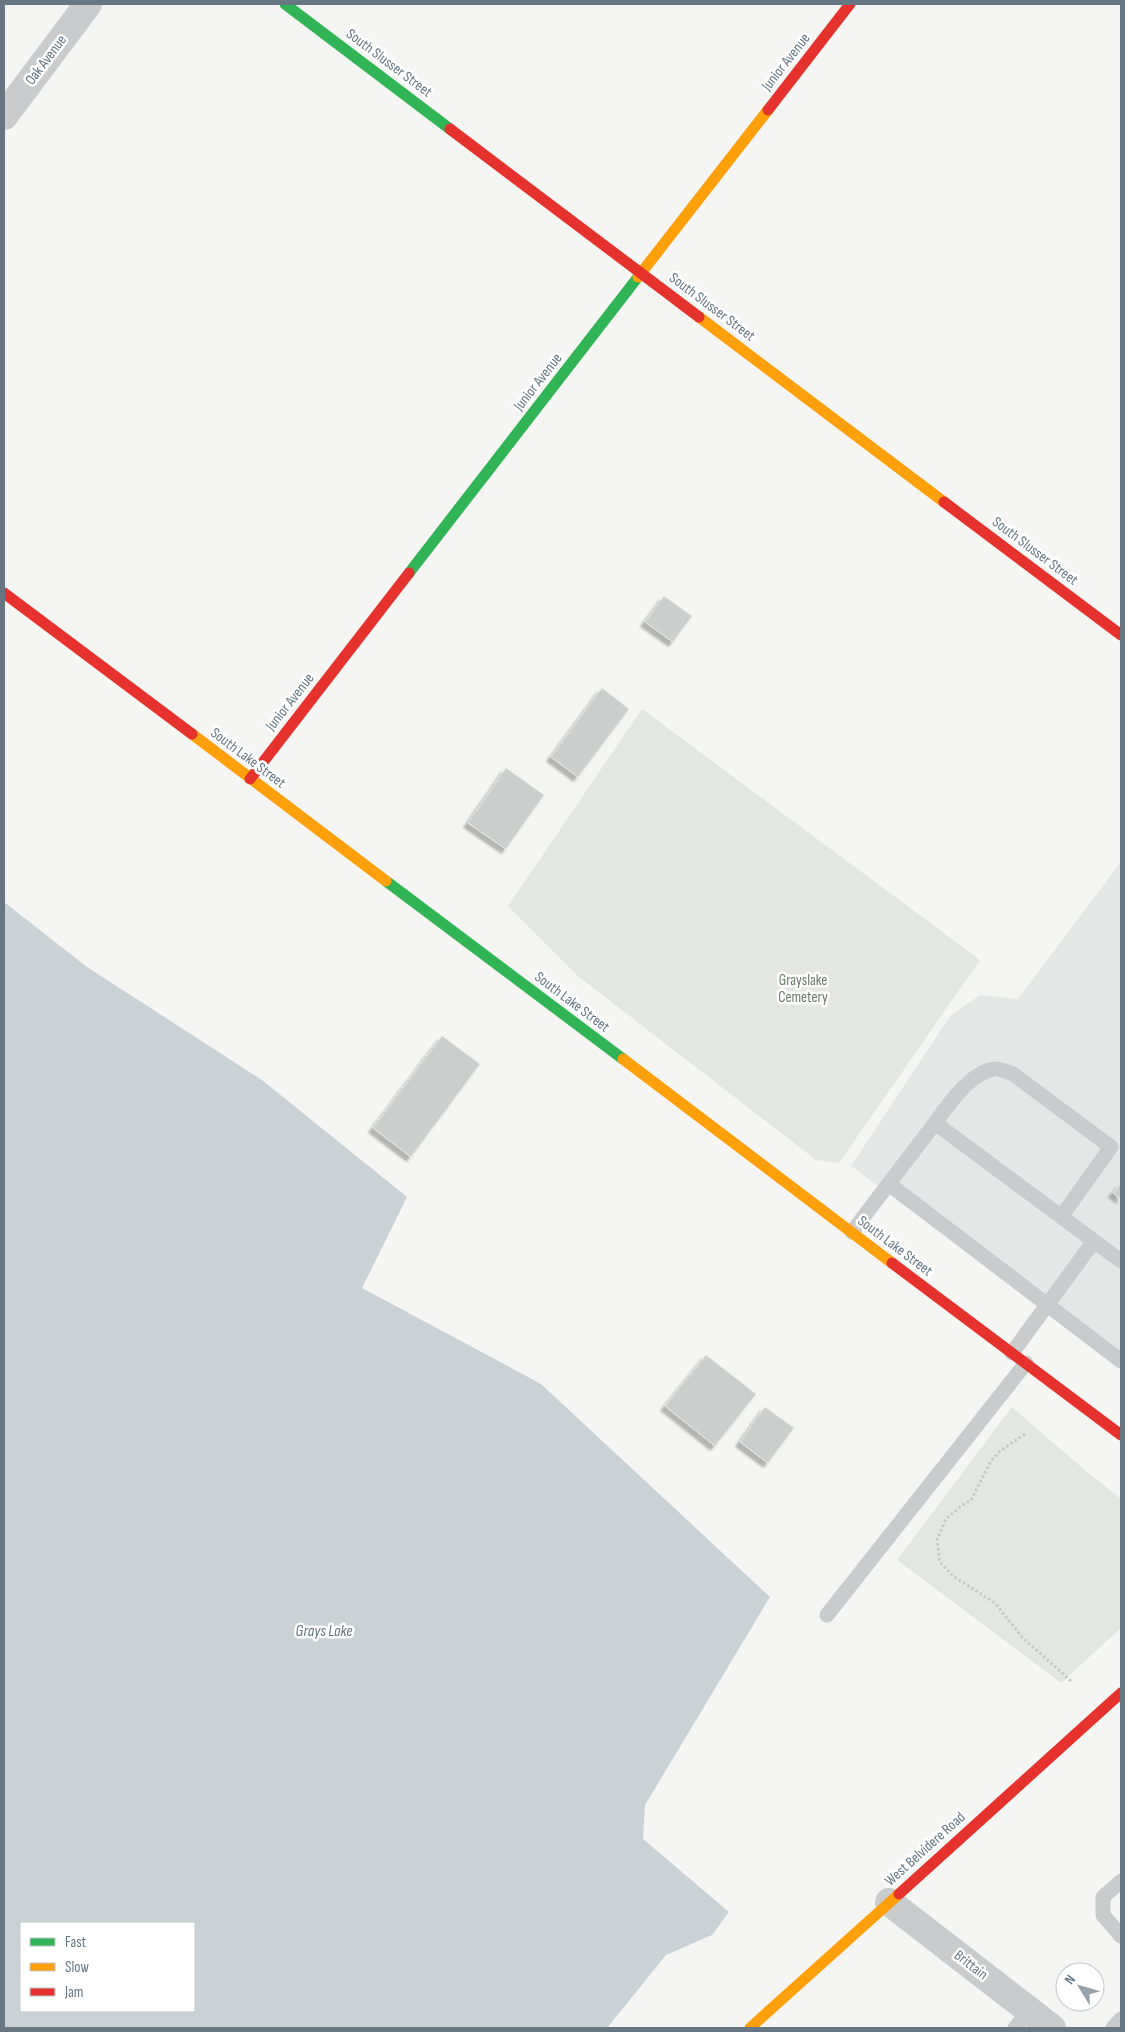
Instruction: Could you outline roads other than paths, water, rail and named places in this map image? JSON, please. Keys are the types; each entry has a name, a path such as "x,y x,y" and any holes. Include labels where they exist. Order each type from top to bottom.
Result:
{"street":[{"name":"Oak Avenue","path":"4,116 88,4"},
{"name":"South Slusser Street","path":"285,4 1121,635"},
{"name":"Junior Avenue","path":"250,779 850,4"},
{"name":"South Lake Street","path":"4,593 1121,1435"},
{"name":"West Belvidere Road","path":"750,2028 1121,1693"},
{"name":"Brittain","path":"889,1902 1022,2019 1052,2028"}],"lane":[{"path":"852,1232 958,1093 974,1078 994,1069 1013,1074 1111,1147 1061,1217"},
{"path":"934,1123 1121,1261"},
{"path":"888,1184 1121,1361"},
{"path":"1012,1353 1094,1241"},
{"path":"828,1615 1026,1363"},
{"path":"1121,1881 1103,1897 1103,1915 1121,1936"},
{"path":"1113,2028 1121,2019"}],"water":[{"name":"Grays Lake","path":"4,902 87,967 262,1080 407,1197 362,1288 541,1384 770,1597 645,1805 643,1839 729,1912 712,1935 666,1955 607,2028 4,2028"}],"park label":[{"name":"Grayslake Cemetery","path":"803,988"}]}
